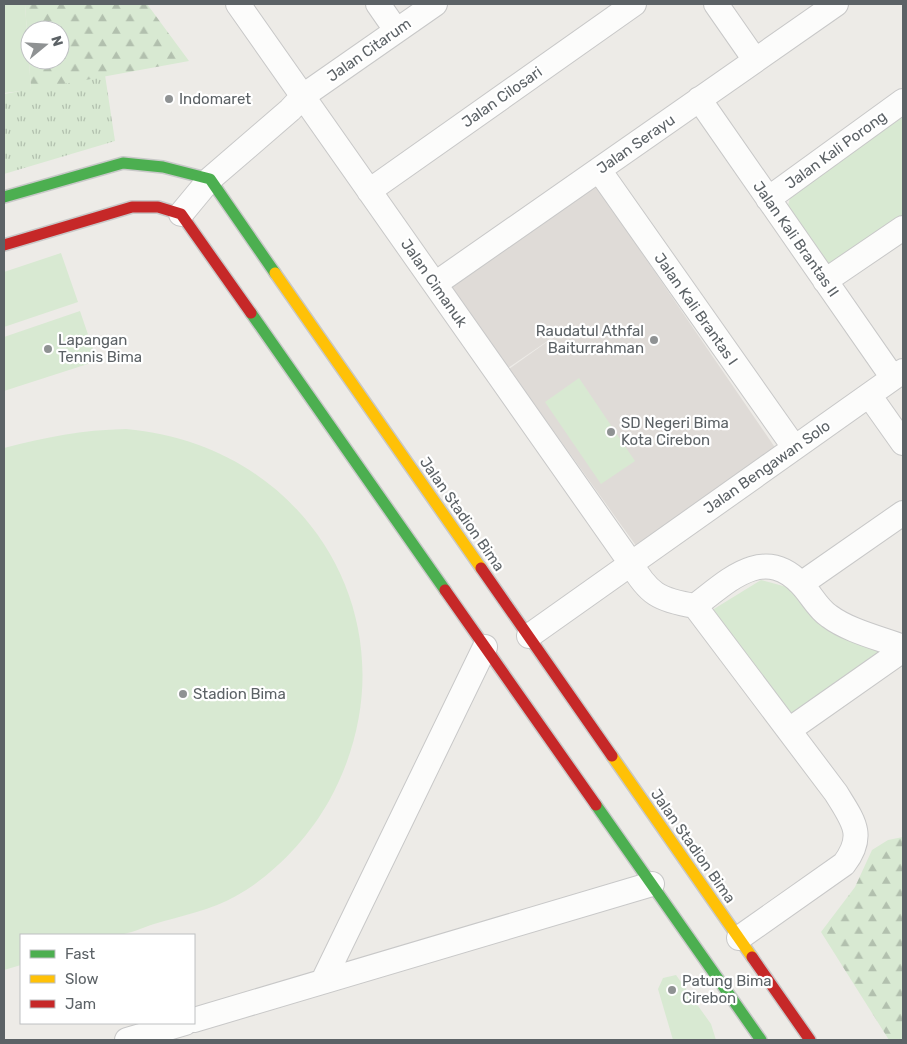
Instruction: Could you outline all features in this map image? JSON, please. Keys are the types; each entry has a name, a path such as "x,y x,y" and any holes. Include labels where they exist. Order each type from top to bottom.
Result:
{"street":[{"name":"Jalan Cimanuk","path":"238,4 630,562 642,584 651,591 676,603 695,606"},
{"path":"378,4 396,30"},
{"name":"Jalan Citarum","path":"181,214 210,179 290,110 303,96 434,4"},
{"name":"Jalan Cilosari","path":"369,191 634,4"},
{"path":"716,4 756,60"},
{"name":"Jalan Serayu","path":"435,284 836,4"},
{"name":"Jalan Kali Brantas II","path":"700,99 825,281 898,375"},
{"name":"Jalan Kali Porong","path":"768,199 903,101"},
{"path":"4,198 123,163 164,167 210,179"},
{"name":"Jalan Kali Brantas I","path":"599,170 794,448"},
{"name":"Jalan Stadion Bima","path":"210,179 810,1040"},
{"path":"4,245 132,207 158,207 181,214 488,639 655,881 761,1040"},
{"path":"825,281 903,228"},
{"name":"Jalan Bengawan Solo","path":"529,636 630,562 898,375"},
{"path":"869,396 903,443"},
{"path":"801,584 903,513"},
{"path":"739,938 844,864 855,850 857,836 852,819 836,793 695,606 741,572 760,566 777,569 801,584 829,616 903,649"},
{"path":"497,615 503,599"},
{"path":"323,981 488,639"},
{"path":"789,730 903,649"},
{"path":"671,869 684,859"},
{"path":"195,1020 655,881"},
{"path":"127,1040 182,1024"}],"shaded area":[{"name":"Raudatul Athfal Baiturrahman","path":"596,186 776,449 637,547 509,369 568,327 508,368 451,286"}],"green space":[{"path":"4,4 25,4 26,20 20,20 20,70 30,70 31,90 4,93"},
{"path":"25,4 147,4 189,61 31,90 30,70 70,70 70,20 26,20"},
{"path":"105,75 115,141 4,174 4,94"},
{"path":"903,117 903,215 826,268 787,209 790,198 797,188"},
{"name":"Lapangan Tennis Bima","path":"61,253 78,302 4,327 4,272"},
{"name":"Lapangan Tennis Bima","path":"80,311 97,361 4,391 4,337"},
{"path":"579,378 635,461 601,484 545,402"},
{"name":"Stadion Bima","path":"126,429 192,443 250,470 297,510 332,558 355,614 363,675 354,738 329,801 321,815 300,842 264,878 236,896 216,905 131,932 122,934 20,934 20,965 4,970 4,448 64,435"},
{"path":"761,580 787,587 881,653 792,717 709,612"},
{"path":"903,837 903,1040 889,1040 821,932 855,887 872,850 888,840"},
{"path":"676,975 711,1024 716,1040 673,1040 658,989 663,978"}],"traffic: fast":[{"path":"4,197 123,163 163,167 210,179 275,273"},
{"path":"251,313 445,590"},
{"path":"596,805 761,1040"}],"traffic: slow":[{"path":"275,273 481,568"},
{"path":"612,756 752,957"}],"traffic: jam":[{"path":"4,245 132,207 158,207 181,214 251,313"},
{"path":"481,568 612,756"},
{"path":"445,590 596,805"},
{"path":"752,957 810,1040"}],"place":[{"name":"Indomaret","path":"169,99"},
{"name":"Raudatul Athfal Baiturrahman","path":"654,340"},
{"name":"Lapangan Tennis Bima","path":"48,349"},
{"name":"SD Negeri Bima Kota Cirebon","path":"611,432"},
{"name":"Stadion Bima","path":"183,694"},
{"name":"Patung Bima Cirebon","path":"672,990"}]}
